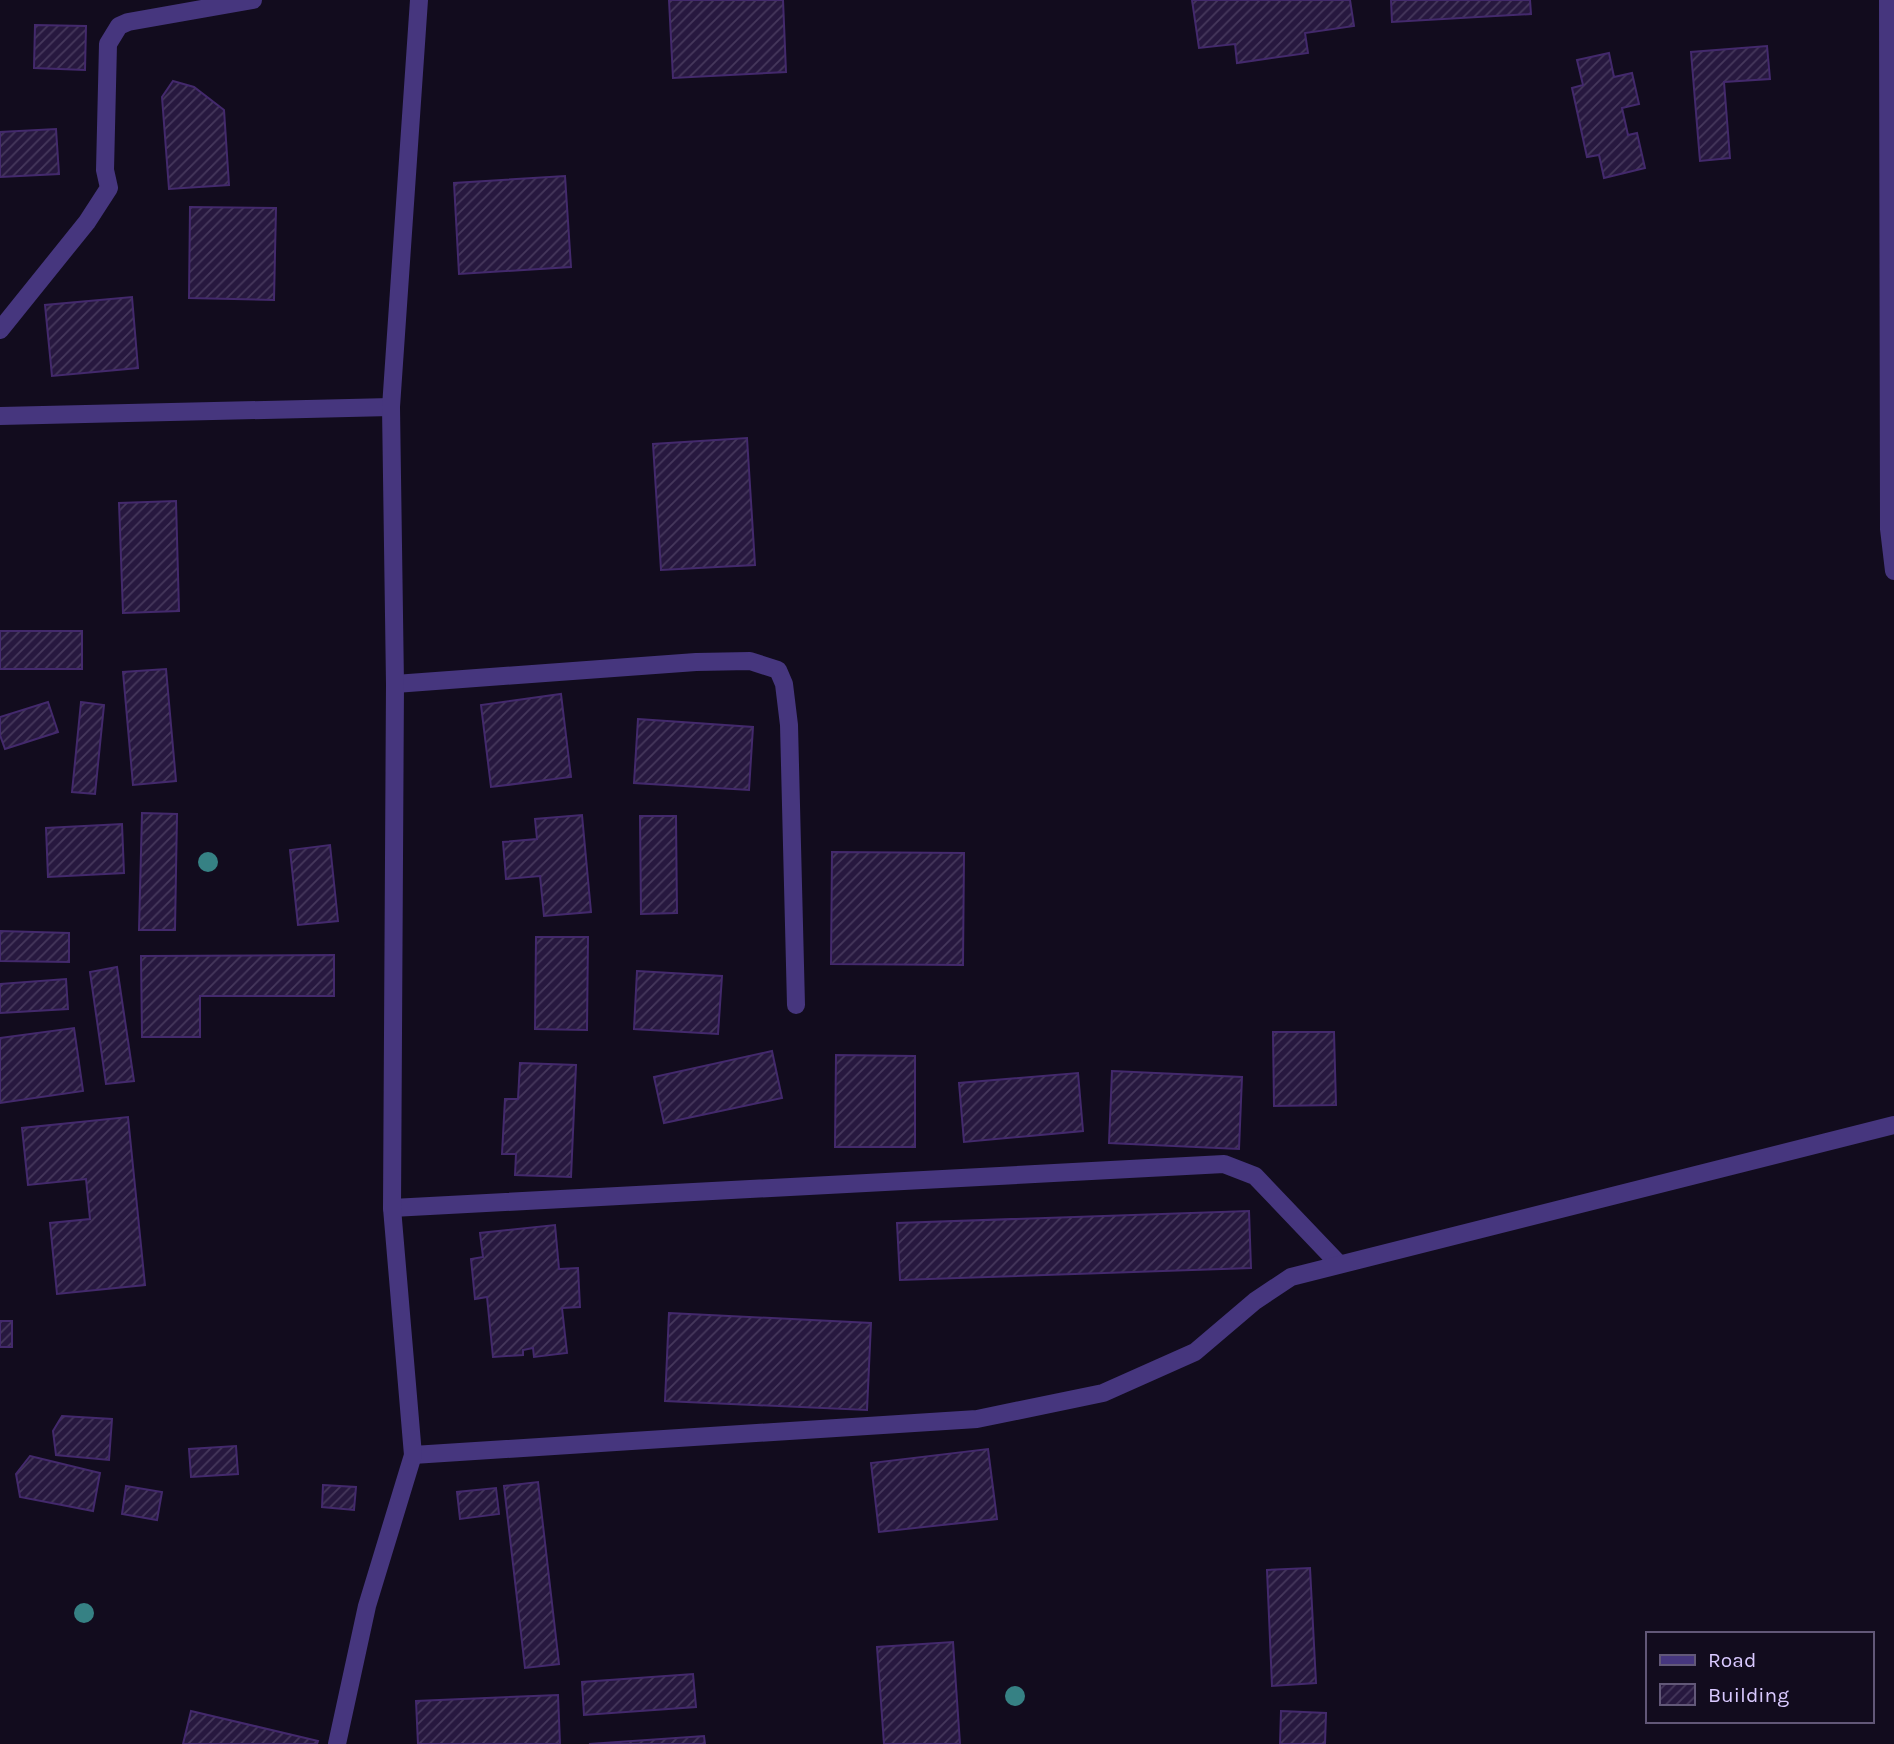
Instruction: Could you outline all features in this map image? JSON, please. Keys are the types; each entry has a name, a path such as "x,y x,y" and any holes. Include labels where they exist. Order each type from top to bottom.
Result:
{"street":[{"path":"0,330 87,222 109,188 105,170 108,44 119,26 128,22 253,0"},
{"path":"337,1744 367,1606 414,1455 392,1208 396,684 391,407 419,0"},
{"path":"1888,0 1889,529 1894,571"},
{"path":"0,416 391,407"},
{"path":"396,684 696,662 750,661 778,670 785,684 789,725 796,1005"},
{"path":"414,1455 978,1419 1103,1393 1195,1352 1255,1301 1291,1276 1894,1125"},
{"path":"392,1208 1224,1164 1255,1176 1338,1263"}],"building":[{"path":"669,0 783,0 786,72 673,78"},
{"path":"1192,0 1350,0 1354,26 1305,33 1308,53 1237,63 1235,44 1199,48"},
{"path":"1391,0 1530,0 1531,14 1392,22"},
{"path":"35,25 86,26 85,70 34,68"},
{"path":"1767,46 1770,79 1724,82 1730,158 1700,161 1691,52"},
{"path":"1609,53 1614,77 1632,73 1639,104 1622,108 1628,135 1637,133 1645,168 1604,178 1599,155 1587,157 1572,88 1583,85 1577,60"},
{"path":"173,81 194,87 224,110 229,185 169,189 162,97"},
{"path":"56,129 59,174 0,177 0,132"},
{"path":"565,176 571,267 459,274 454,183"},
{"path":"190,207 276,208 274,300 189,298"},
{"path":"132,297 138,368 52,376 45,305"},
{"path":"747,438 755,565 661,570 653,444"},
{"path":"176,501 179,611 123,613 119,503"},
{"path":"0,631 82,631 82,669 0,669"},
{"path":"166,669 176,781 133,785 123,672"},
{"path":"561,694 571,777 491,787 481,705"},
{"path":"48,702 58,732 5,749 0,735 0,717"},
{"path":"81,702 104,705 95,794 72,792"},
{"path":"638,719 753,727 749,790 634,783"},
{"path":"142,813 177,814 175,930 139,930"},
{"path":"582,815 591,912 544,916 540,876 506,879 503,842 537,839 535,819"},
{"path":"640,816 676,816 677,913 641,914"},
{"path":"122,824 124,873 48,877 46,828"},
{"path":"330,845 338,921 298,925 290,850"},
{"path":"832,852 964,853 963,965 831,964"},
{"path":"0,931 69,933 69,962 0,961"},
{"path":"536,937 588,937 587,1030 535,1029"},
{"path":"334,955 334,996 200,996 200,1037 142,1037 141,956"},
{"path":"117,967 134,1081 106,1084 90,972"},
{"path":"637,971 722,976 718,1034 634,1029"},
{"path":"66,979 68,1009 0,1013 0,984"},
{"path":"74,1028 83,1091 0,1103 0,1038"},
{"path":"1273,1032 1334,1032 1336,1105 1274,1106"},
{"path":"772,1051 782,1098 664,1123 654,1077"},
{"path":"836,1055 915,1056 915,1147 835,1147"},
{"path":"520,1063 576,1065 571,1177 515,1175 516,1154 502,1154 505,1099 518,1099"},
{"path":"1112,1071 1242,1077 1239,1149 1109,1143"},
{"path":"1078,1073 1083,1131 964,1142 959,1083"},
{"path":"128,1117 145,1285 57,1294 50,1223 90,1219 86,1179 28,1185 22,1128"},
{"path":"1249,1211 1251,1268 900,1280 897,1223"},
{"path":"555,1225 559,1269 578,1268 580,1307 562,1308 567,1353 534,1357 533,1348 523,1350 523,1355 493,1357 487,1297 475,1299 471,1259 483,1257 480,1233"},
{"path":"669,1313 871,1323 867,1410 665,1401"},
{"path":"0,1321 12,1321 12,1347 0,1347"},
{"path":"62,1416 112,1419 109,1460 56,1455 53,1431"},
{"path":"236,1446 238,1474 191,1477 189,1449"},
{"path":"988,1449 997,1519 879,1532 871,1463"},
{"path":"30,1456 100,1473 93,1511 20,1497 16,1474"},
{"path":"538,1482 559,1664 525,1668 504,1486"},
{"path":"323,1485 356,1487 354,1510 322,1507"},
{"path":"126,1486 162,1492 157,1520 122,1514"},
{"path":"496,1488 499,1514 460,1519 457,1492"},
{"path":"1310,1568 1316,1683 1272,1686 1267,1570"},
{"path":"953,1642 960,1744 884,1744 877,1647"},
{"path":"693,1674 696,1707 584,1715 582,1682"},
{"path":"558,1695 560,1744 418,1744 416,1701"},
{"path":"191,1711 318,1741 317,1744 183,1744"},
{"path":"1281,1711 1326,1713 1325,1744 1280,1744"},
{"path":"704,1736 705,1744 589,1744"}]}
